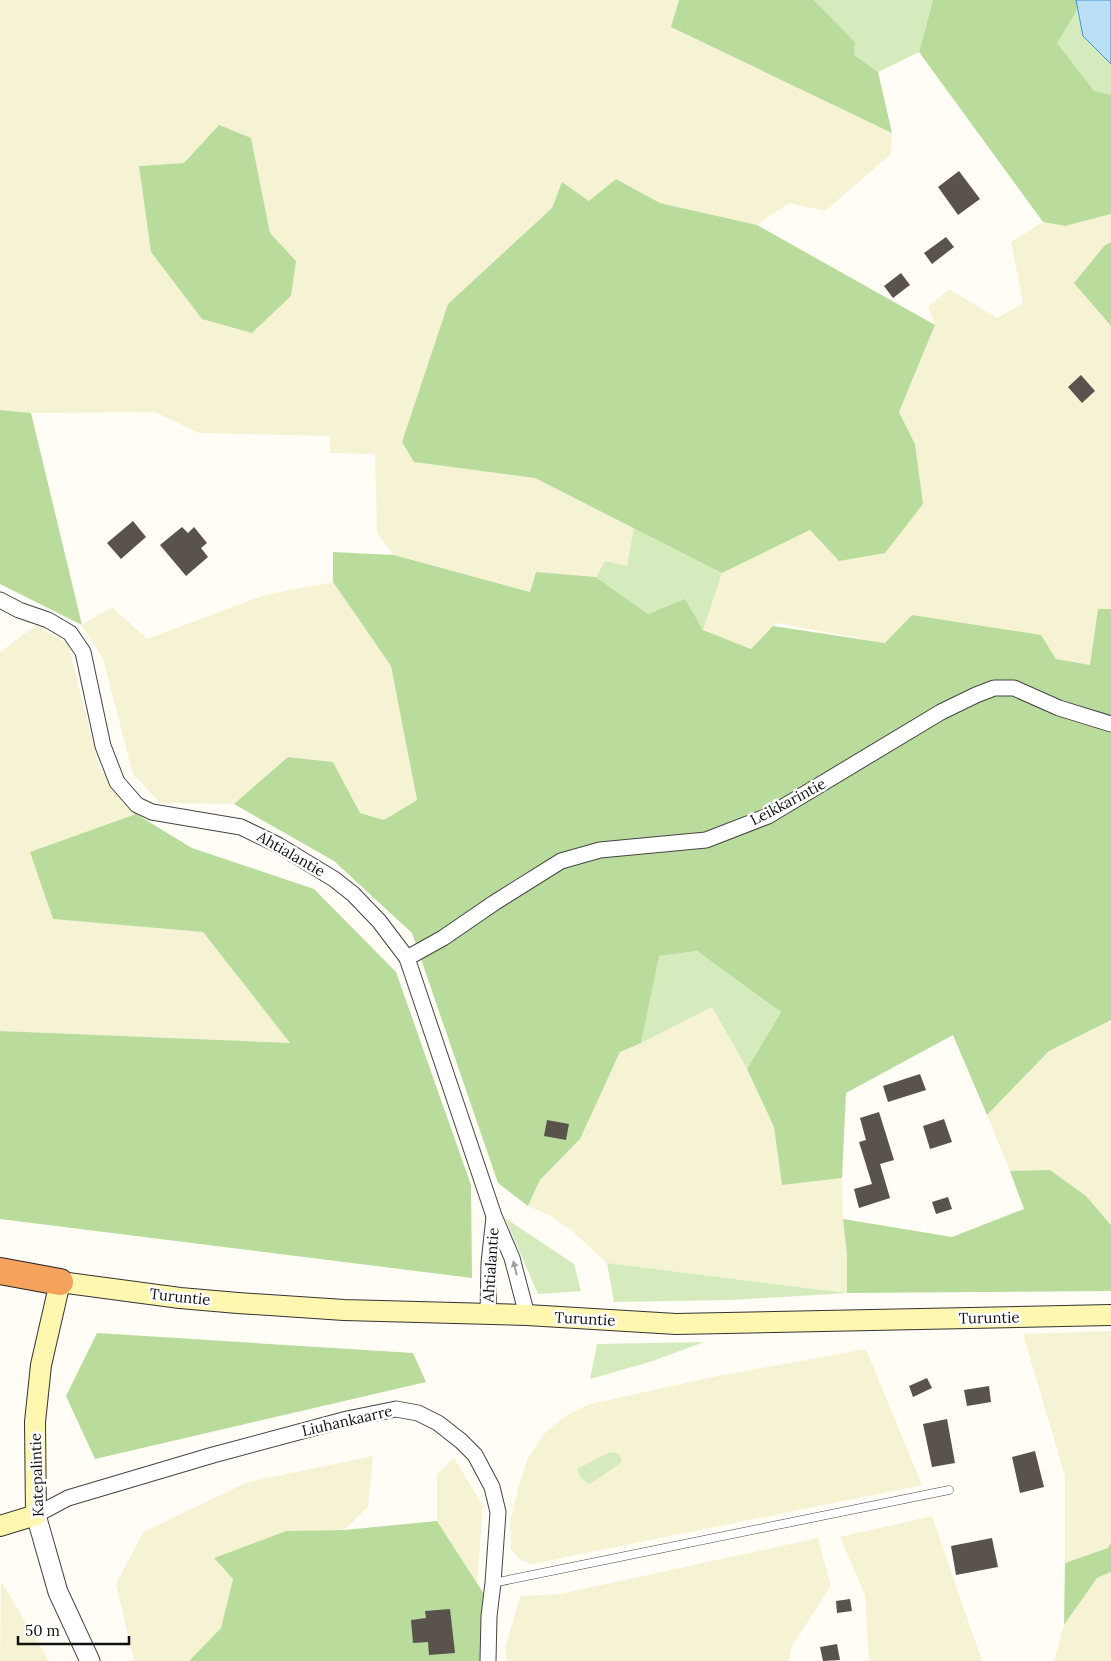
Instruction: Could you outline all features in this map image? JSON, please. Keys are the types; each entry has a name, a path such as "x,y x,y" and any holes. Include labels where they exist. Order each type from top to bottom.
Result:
{"highway":[{"path":"0,1271 60,1282"}],"main road":[{"name":"Turuntie","path":"60,1282 180,1298 238,1303 344,1310 527,1315 676,1324 1111,1315"},
{"name":"Katepalintie","path":"36,1515 35,1422 41,1365 60,1282"},
{"path":"0,1526 36,1515"}],"street":[{"name":"Ahtialantie","path":"0,600 19,610 48,620 70,633 83,652 103,746 117,782 137,805 152,812 242,827 278,846 334,879 353,894 379,921 407,958 494,1216 512,1258 527,1315"},
{"name":"Leikkarintie","path":"407,958 443,938 515,889 561,861 600,850 706,840 768,816 941,712 976,694 994,688 1014,688 1058,708 1111,724"},
{"name":"Ahtialantie","path":"488,1314 494,1216"},
{"name":"Liuhankaarre","path":"36,1515 68,1498 213,1455 347,1419 396,1409 418,1413 450,1430 475,1455 492,1487 498,1512 489,1616 488,1661"},
{"name":"Katepalintie","path":"36,1515 58,1592 90,1661"}],"lane":[{"path":"493,1583 949,1490"}],"shaded area":[{"path":"0,0 679,0 672,27 892,133 891,154 825,211 789,203 757,225 660,203 617,179 589,201 562,183 552,208 448,304 414,462 535,478 634,527 627,566 605,561 596,577 537,572 531,592 394,555 377,533 375,454 330,453 330,436 199,433 155,412 31,413 0,410","holes":["251,138 270,233 296,262 139,166 184,163"]},
{"path":"1111,214 1111,242 1105,245 1075,283 1111,326 1111,609 1098,609 1090,665 1056,659 885,643 776,623 751,649 703,630 722,573 810,530 839,561 915,444 899,412 935,325 928,307 949,289 997,318 1023,303 1011,242 1043,222 1065,226"},
{"path":"333,582 391,666 417,800 384,820 360,813 333,762 289,757 234,804 160,803 133,774 103,659 82,625 112,607 147,639 265,595"},
{"path":"36,625 68,644 99,767 136,814 31,852 53,919 203,932 290,1043 0,1031 0,652"},
{"path":"712,1007 747,1069 774,1127 782,1185 842,1178 843,1219 847,1255 847,1293 607,1263 572,1231 549,1215 528,1206 540,1180 580,1139 620,1052"},
{"path":"1111,1020 1111,1225 1086,1196 1050,1170 1010,1171 987,1115 1049,1051"},
{"path":"1111,1331 1111,1542 1108,1548 1065,1563 1065,1476 1023,1334"},
{"path":"866,1349 922,1485 532,1564 520,1560 511,1549 510,1521 528,1458 544,1434 565,1416 590,1404 718,1376","holes":["610,1452 601,1476 590,1484 578,1469"]},
{"path":"373,1456 368,1507 344,1530 286,1531 214,1558 233,1579 221,1628 189,1661 134,1661 116,1584 143,1532 248,1482"},
{"path":"454,1458 483,1506 477,1583 437,1521 437,1474"},
{"path":"932,1516 982,1661 869,1661 865,1595 840,1537"},
{"path":"818,1538 831,1586 792,1646 789,1661 507,1661 505,1649 520,1596 560,1594"},
{"path":"1111,1572 1111,1661 1054,1661 1064,1625 1097,1578"},
{"path":"1,1581 49,1661 0,1661"}],"green space":[{"path":"679,0 814,0 855,42 854,55 878,72 892,133 671,27"},
{"path":"814,0 933,0 919,52 878,72 853,55 855,42"},
{"path":"933,0 1076,0 1078,8 1057,43 1094,91 1111,95 1111,214 1065,226 1043,222 919,52"},
{"path":"1048,0 1111,0 1111,105 1084,94 1046,38"},
{"path":"219,125 251,138 270,233 296,261 291,296 252,333 202,319 151,252 139,166 184,163"},
{"path":"616,179 660,203 757,225 935,325 899,412 915,444 923,504 885,553 839,561 810,530 722,573 535,478 414,462 402,442 448,304 552,208 562,182 589,201"},
{"path":"1111,242 1111,326 1074,283 1105,245"},
{"path":"0,410 31,413 82,625 0,584"},
{"path":"634,527 722,573 703,630 685,600 648,614 596,577 605,561 627,566"},
{"path":"333,552 394,555 530,592 536,572 596,577 648,614 685,599 703,630 751,649 773,626 885,643 912,615 1041,635 1056,659 1090,665 1098,609 1111,609 1111,1020 1049,1051 987,1115 953,1035 846,1093 842,1178 782,1185 774,1127 747,1069 781,1012 697,951 659,956 641,1043 620,1052 580,1139 540,1180 528,1206 498,1183 412,933 334,861 234,804 288,757 333,762 360,813 384,820 417,800 391,666 333,582"},
{"path":"136,814 192,848 314,889 396,972 471,1185 472,1278 0,1219 0,1031 290,1043 203,932 53,919 30,852"},
{"path":"697,951 781,1012 747,1069 712,1007 641,1043 658,956"},
{"path":"1050,1170 1086,1196 1111,1225 1111,1291 847,1293 847,1255 843,1219 952,1237 1024,1209 1010,1171"},
{"path":"505,1218 574,1264 581,1291 538,1294"},
{"path":"607,1263 847,1293 732,1300 614,1302"},
{"path":"97,1333 413,1353 426,1382 95,1459 66,1396"},
{"path":"704,1342 653,1361 590,1379 597,1344"},
{"path":"610,1452 619,1454 622,1462 590,1484 581,1478 577,1469"},
{"path":"437,1521 484,1594 485,1661 189,1661 221,1628 233,1579 214,1558 286,1531 344,1530"},
{"path":"1111,1542 1111,1572 1097,1578 1064,1625 1065,1563 1108,1548"}],"water":[{"path":"1076,0 1111,0 1111,64 1083,36"}],"building":[{"path":"959,171 980,199 958,215 938,187"},
{"path":"946,237 954,247 932,264 924,253"},
{"path":"901,273 910,285 893,298 884,286"},
{"path":"1081,375 1095,391 1082,403 1068,387"},
{"path":"133,521 146,537 121,559 107,543"},
{"path":"182,527 188,533 194,527 207,543 201,548 208,557 186,576 160,545"},
{"path":"920,1074 926,1090 888,1102 883,1086"},
{"path":"879,1112 894,1160 880,1164 890,1198 859,1208 854,1189 872,1184 859,1142 866,1140 860,1118"},
{"path":"944,1119 952,1142 930,1149 923,1126"},
{"path":"547,1120 569,1124 566,1140 544,1136"},
{"path":"948,1197 952,1209 936,1214 932,1202"},
{"path":"927,1378 932,1388 913,1397 909,1386"},
{"path":"989,1386 991,1402 967,1406 964,1390"},
{"path":"947,1419 955,1463 932,1467 923,1424"},
{"path":"1035,1451 1044,1487 1020,1493 1012,1457"},
{"path":"992,1538 998,1567 956,1575 951,1546"},
{"path":"850,1599 852,1611 837,1613 836,1601"},
{"path":"450,1609 455,1653 429,1655 428,1642 413,1643 411,1620 426,1618 425,1611"},
{"path":"837,1644 840,1660 823,1661 820,1647"}]}
